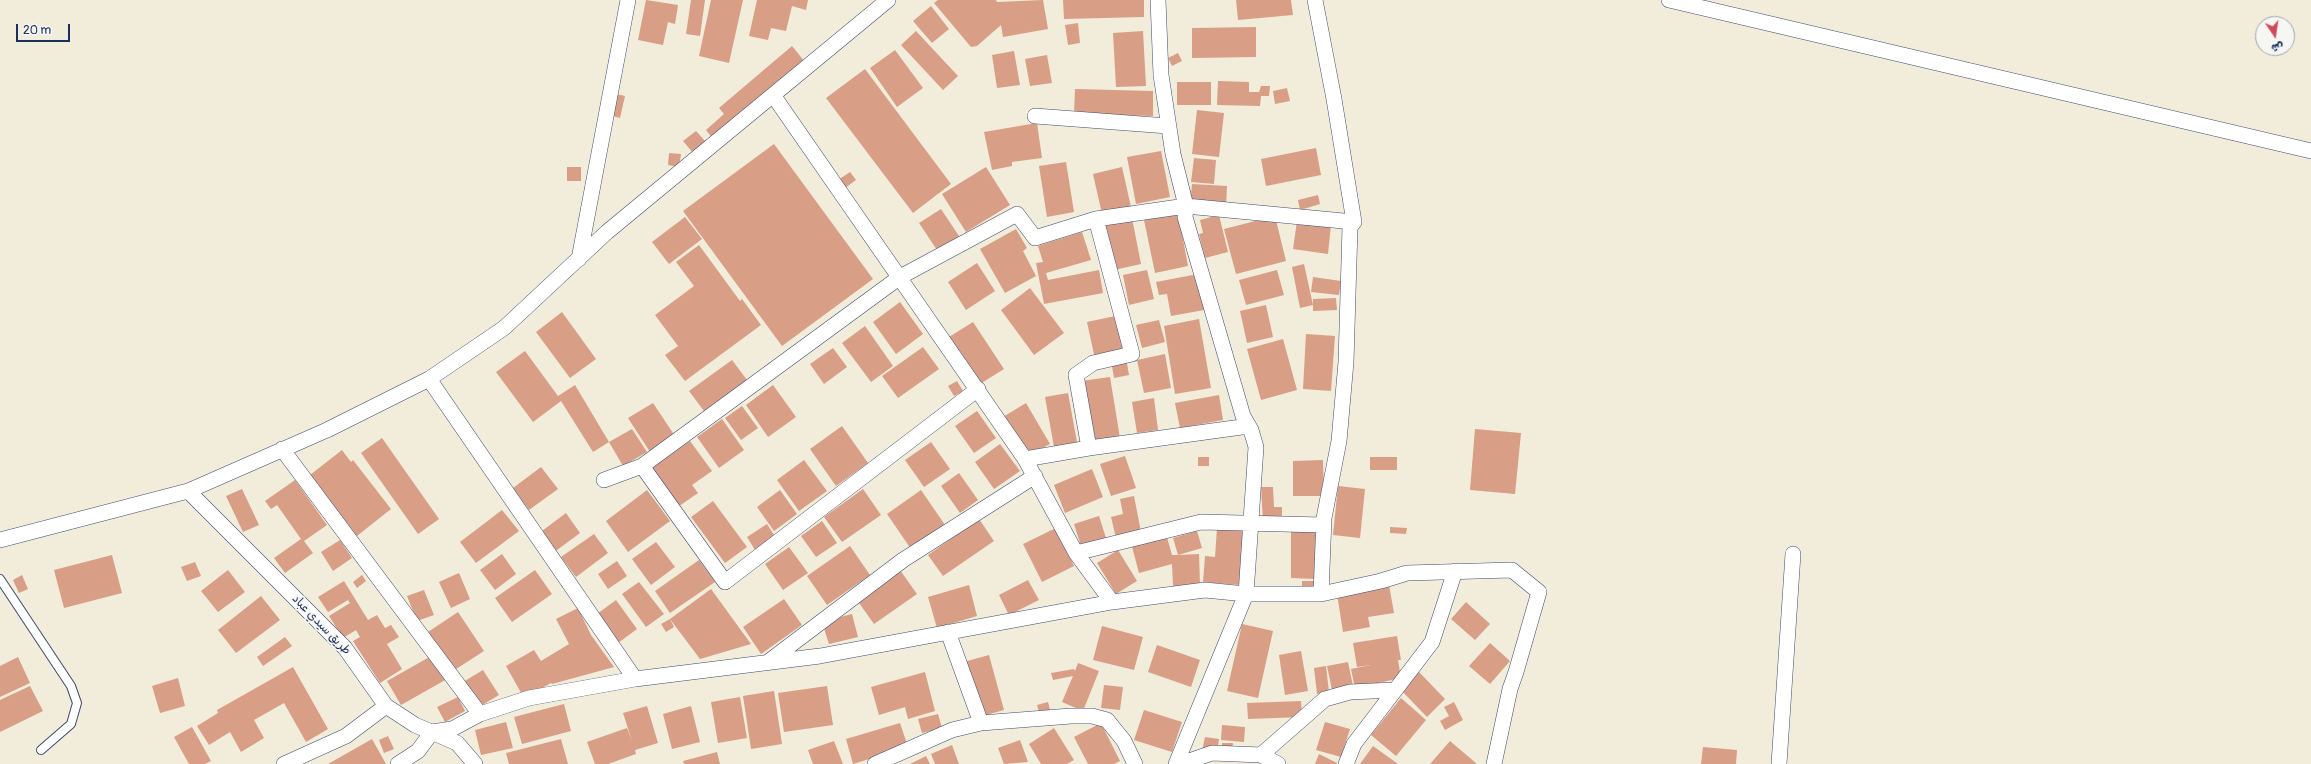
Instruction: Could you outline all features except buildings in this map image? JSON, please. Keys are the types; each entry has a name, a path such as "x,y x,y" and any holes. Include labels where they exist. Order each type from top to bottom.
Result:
{"street":[{"path":"579,259 628,0"},
{"path":"0,540 188,491 327,430 430,379 504,328 607,232 888,0"},
{"path":"1158,0 1160,75 1168,126 1186,206 1185,217 1207,297 1243,416 1249,426 1256,447 1252,522 1248,540 1246,594 1176,764"},
{"path":"1315,0 1334,98 1354,222 1350,228 1348,325 1339,441 1323,525 1321,594"},
{"path":"1669,0 2311,151"},
{"path":"773,95 1025,459 1076,553 1112,602"},
{"path":"1035,116 1168,126"},
{"path":"604,480 642,466 900,277 1017,214 1035,238 1096,219 1186,206 1354,222"},
{"path":"1088,448 1076,376 1093,364 1132,354 1096,219"},
{"path":"430,379 635,679"},
{"path":"642,466 725,582 978,390"},
{"path":"1025,459 1088,448 1249,426"},
{"path":"282,449 480,714"},
{"path":"768,662 903,560 1035,476"},
{"name":"طريق سيدي عباد","path":"188,491 345,648 386,706 415,725 457,743 475,764"},
{"path":"1076,553 1201,522 1252,522 1323,525"},
{"path":"1779,764 1793,554"},
{"path":"398,764 418,751 432,732 452,729 480,714 529,698 635,679 820,656 1112,602 1205,590 1246,594 1321,594 1381,581 1407,573 1512,570 1539,592 1510,689 1494,764"},
{"path":"1346,764 1354,744 1432,642 1455,571"},
{"path":"948,632 981,723"},
{"path":"1261,755 1325,699 1350,692 1394,690"},
{"path":"284,764 346,736 386,706"},
{"path":"875,764 952,730 981,723 1071,716 1107,720 1124,741 1135,764"},
{"path":"1180,764 1212,753 1261,755 1278,764"}],"lane":[{"path":"0,579 71,686 77,703 71,724 41,750"}]}
